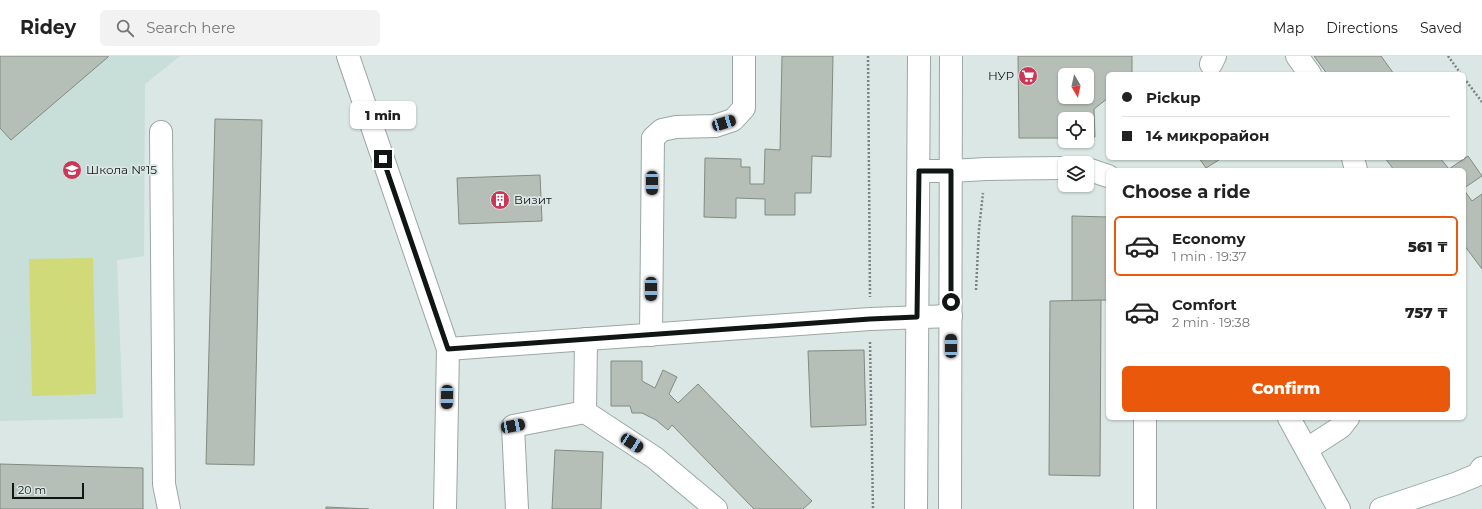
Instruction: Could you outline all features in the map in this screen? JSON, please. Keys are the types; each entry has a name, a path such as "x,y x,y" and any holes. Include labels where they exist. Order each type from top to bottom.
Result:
{"street":[{"path":"348,56 448,349 445,509"},
{"path":"651,334 652,138 662,130 676,127 715,126 733,120 744,108 744,56"},
{"path":"916,509 919,56"},
{"path":"950,509 951,56"},
{"path":"1297,56 1309,72"},
{"path":"161,132 164,484 169,509"},
{"path":"919,171 1058,168"},
{"path":"1094,171 1106,175"},
{"path":"448,349 870,319 951,316"},
{"path":"585,412 586,339"},
{"path":"517,509 513,426 585,412 655,458 716,509"},
{"path":"1145,420 1145,509"},
{"path":"1290,420 1339,509"},
{"path":"1307,449 1341,427 1346,420"},
{"path":"1381,509 1455,484 1477,475 1482,468"}],"path":[{"path":"868,56 873,509"},
{"path":"1448,56 1460,72"},
{"path":"1466,81 1482,102"}],"shaded area":[{"name":"Школа №15","path":"0,56 180,56 145,84 144,256 117,260 123,418 0,421"}],"green space":[{"path":"93,258 96,394 32,396 29,259"}],"building":[{"path":"0,56 108,57 11,140 0,128"},
{"path":"782,56 833,56 831,157 812,156 811,193 795,193 795,215 765,215 765,199 736,198 736,218 704,217 705,158 741,159 741,167 750,167 750,184 764,184 765,149 780,150"},
{"path":"1018,56 1132,56 1132,72 1106,72 1106,100 1094,109 1095,137 1094,112 1058,112 1058,138 1019,138"},
{"path":"1314,56 1381,56 1393,72 1326,72"},
{"path":"215,119 262,120 254,465 206,464"},
{"path":"1468,156 1482,176 1466,187 1466,168 1450,168 1462,160 1466,160"},
{"path":"1200,160 1219,160 1206,168"},
{"path":"1386,160 1442,160 1448,168 1392,168"},
{"name":"Визит","path":"540,175 542,221 459,224 457,178"},
{"path":"1466,193 1472,201 1482,194 1482,269 1466,248"},
{"path":"1072,216 1106,217 1106,300 1072,301"},
{"path":"1101,300 1100,476 1049,475 1050,301"},
{"path":"864,350 866,425 811,427 808,351"},
{"path":"611,361 642,361 642,381 655,388 663,370 677,377 669,394 678,403 698,384 812,501 803,509 754,509 672,425 668,430 656,420 642,413 632,413 630,406 611,406"},
{"path":"555,450 603,452 601,509 552,509"},
{"path":"0,464 143,468 143,509 0,509"},
{"path":"326,507 369,509 326,509"}],"place":[{"name":"НУР","path":"1028,76"},
{"name":"Школа №15","path":"72,170"},
{"name":"Визит","path":"500,200"}],"route":[{"path":"383,159 448,349 870,319 917,317 919,171 951,171 951,302"}]}
